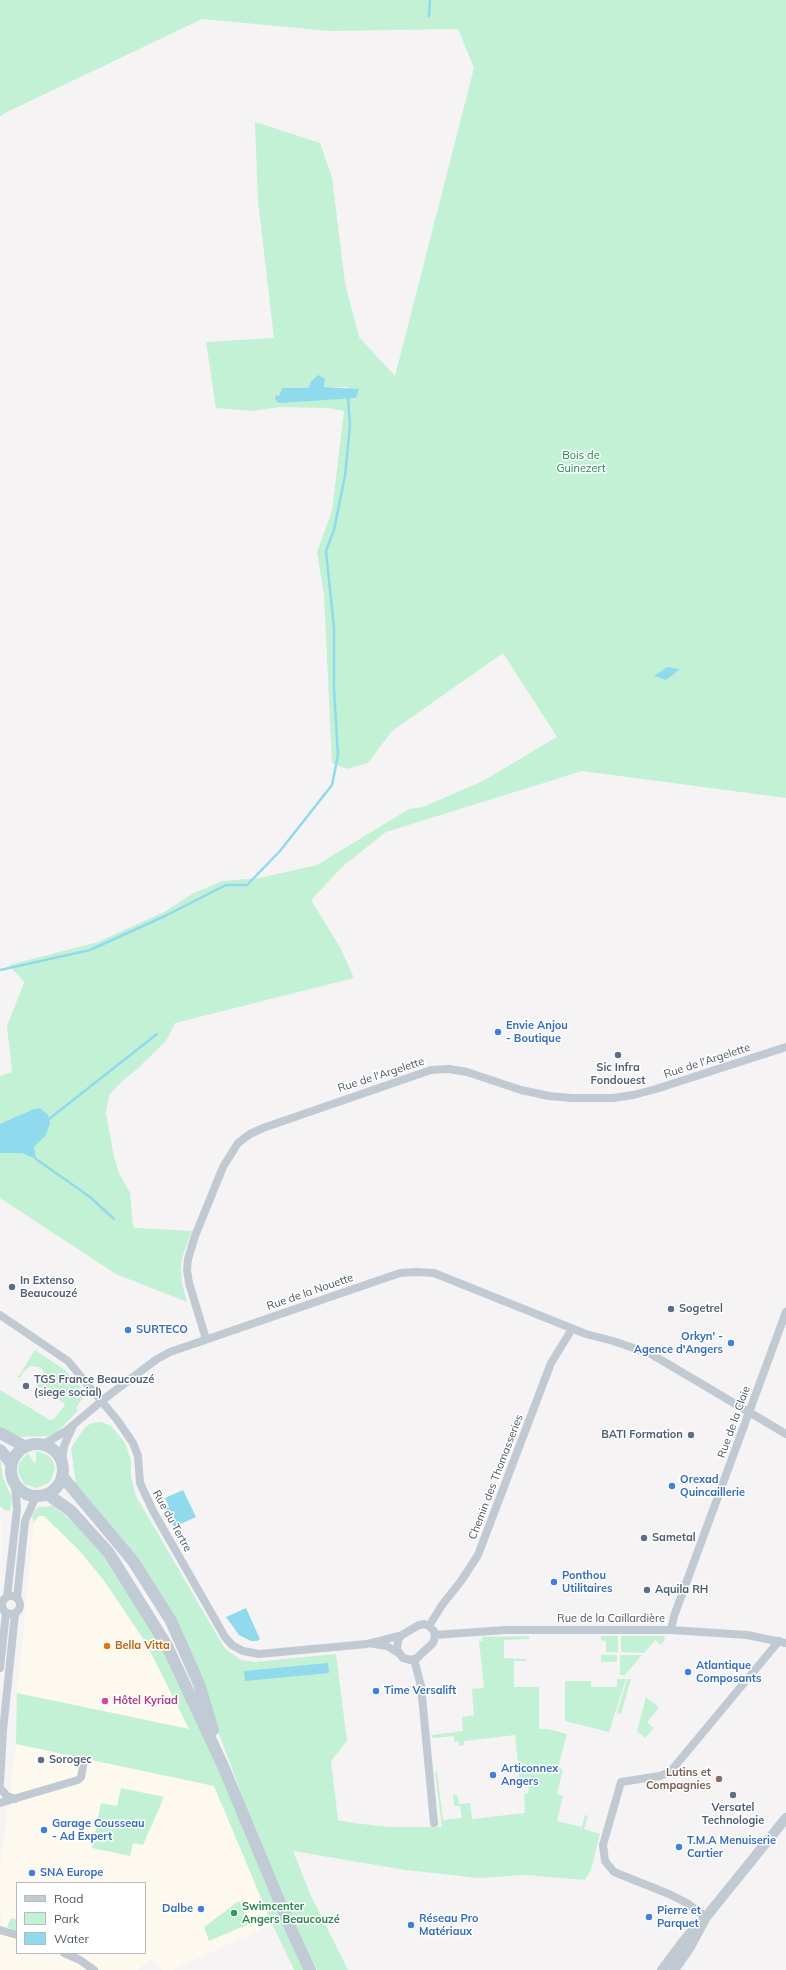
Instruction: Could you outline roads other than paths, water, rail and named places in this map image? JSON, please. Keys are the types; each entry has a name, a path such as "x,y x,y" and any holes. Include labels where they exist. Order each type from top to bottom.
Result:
{"main road":[{"path":"0,1433 24,1446"},
{"path":"41,1495 57,1487 62,1476 62,1460 56,1451 44,1444 36,1443 24,1446 16,1454 11,1463 11,1474 15,1485 24,1493 41,1495 71,1512 109,1553 167,1646 223,1766 290,1929 310,1970"},
{"path":"0,1450 11,1463"},
{"path":"62,1476 133,1561 172,1622 199,1684 223,1766"}],"street":[{"name":"Rue de l'Argelette","path":"206,1339 189,1283 187,1270 188,1259 195,1236 223,1167 238,1143 250,1134 277,1123 431,1070 449,1069 467,1072 521,1090 549,1096 572,1098 613,1098 656,1089 786,1048"},
{"name":"Rue de la Nouette","path":"44,1444 74,1426 101,1401 157,1359 206,1339 400,1273 416,1272 434,1274 572,1329 651,1354 786,1434"},
{"name":"Rue de la Claie","path":"671,1630 674,1616 786,1312"},
{"name":"Rue du Tertre","path":"0,1315 68,1361 133,1443 138,1456 140,1483 148,1501 225,1637 232,1645 243,1651 259,1654 368,1644 402,1635"},
{"name":"Chemin des Thomasseries","path":"430,1626 439,1609 462,1581 478,1555 551,1363 572,1329"},
{"name":"Rue de la Nouette","path":"62,1460 64,1446 74,1426"},
{"path":"0,1668 6,1613 3,1602 17,1509 15,1485"},
{"path":"0,1783 4,1723 15,1614 20,1607 17,1598 25,1521 41,1495"},
{"path":"3,1602 12,1596 17,1598"},
{"path":"6,1613 15,1614"},
{"path":"419,1625 430,1626 435,1634 432,1643 414,1659 407,1659 398,1653 397,1643 402,1635 419,1625"},
{"name":"Rue de la Caillardière","path":"435,1634 505,1630 671,1630 747,1635 783,1642"},
{"path":"705,1919 684,1902 621,1876 611,1869 604,1856 603,1845 621,1782 664,1776 673,1770 783,1642"},
{"name":"Rue du Tertre","path":"368,1644 386,1646 398,1653"},
{"path":"414,1659 421,1686 434,1823"},
{"path":"0,1803 78,1780 82,1777 84,1761"},
{"path":"0,1788 7,1796 16,1799"},
{"path":"674,1970 690,1947 705,1919 786,1818"},
{"path":"663,1970 696,1925 705,1919"},
{"path":"0,1930 16,1935"},
{"path":"66,1954 80,1960 94,1970"}],"water":[{"path":"318,375 325,379 324,387 359,389 356,398 279,403 275,400 276,395 279,396 282,388 308,388 312,380"},
{"path":"667,667 680,669 666,680 654,676"},
{"path":"40,1108 48,1115 50,1123 46,1135 34,1147 36,1159 22,1153 0,1153 0,1124 34,1109"},
{"path":"183,1490 196,1517 174,1527 165,1509 169,1507 165,1498"},
{"path":"246,1608 260,1639 257,1641 251,1641 239,1635 226,1617"},
{"path":"328,1663 329,1673 245,1681 244,1671"}],"waterway":[{"path":"429,16 430,0"},
{"path":"0,970 90,950 165,916 226,885 247,885 280,851 332,785 338,755 334,689 334,628 326,551 334,530 345,476 350,425 348,398"},
{"path":"49,1119 157,1034"},
{"path":"36,1159 90,1197 114,1219"}],"place":[{"name":"Envie Anjou - Boutique","path":"498,1032"},
{"name":"Sic Infra Fondouest","path":"618,1055"},
{"name":"In Extenso Beaucouzé","path":"12,1287"},
{"name":"Sogetrel","path":"671,1309"},
{"name":"SURTECO","path":"128,1330"},
{"name":"Orkyn' - Agence d'Angers","path":"731,1343"},
{"name":"TGS France Beaucouzé (siege social)","path":"26,1386"},
{"name":"BATI Formation","path":"691,1435"},
{"name":"Orexad Quincaillerie","path":"672,1486"},
{"name":"Sametal","path":"644,1538"},
{"name":"Ponthou Utilitaires","path":"554,1582"},
{"name":"Aquila RH","path":"647,1590"},
{"name":"Bella Vitta","path":"107,1646"},
{"name":"Atlantique Composants","path":"688,1672"},
{"name":"Time Versalift","path":"376,1691"},
{"name":"Hôtel Kyriad","path":"105,1701"},
{"name":"Sorogec","path":"41,1760"},
{"name":"Articonnex Angers","path":"493,1775"},
{"name":"Lutins et Compagnies","path":"719,1779"},
{"name":"Versatel Technologie","path":"733,1795"},
{"name":"Garage Cousseau - Ad Expert","path":"44,1830"},
{"name":"T.M.A Menuiserie Cartier","path":"679,1847"},
{"name":"SNA Europe","path":"32,1873"},
{"name":"Dalbe","path":"201,1909"},
{"name":"Swimcenter Angers Beaucouzé","path":"234,1913"},
{"name":"Pierre et Parquet","path":"649,1917"},
{"name":"Réseau Pro Matériaux","path":"411,1925"}],"park label":[{"name":"Bois de Guinezert","path":"581,462"}]}
